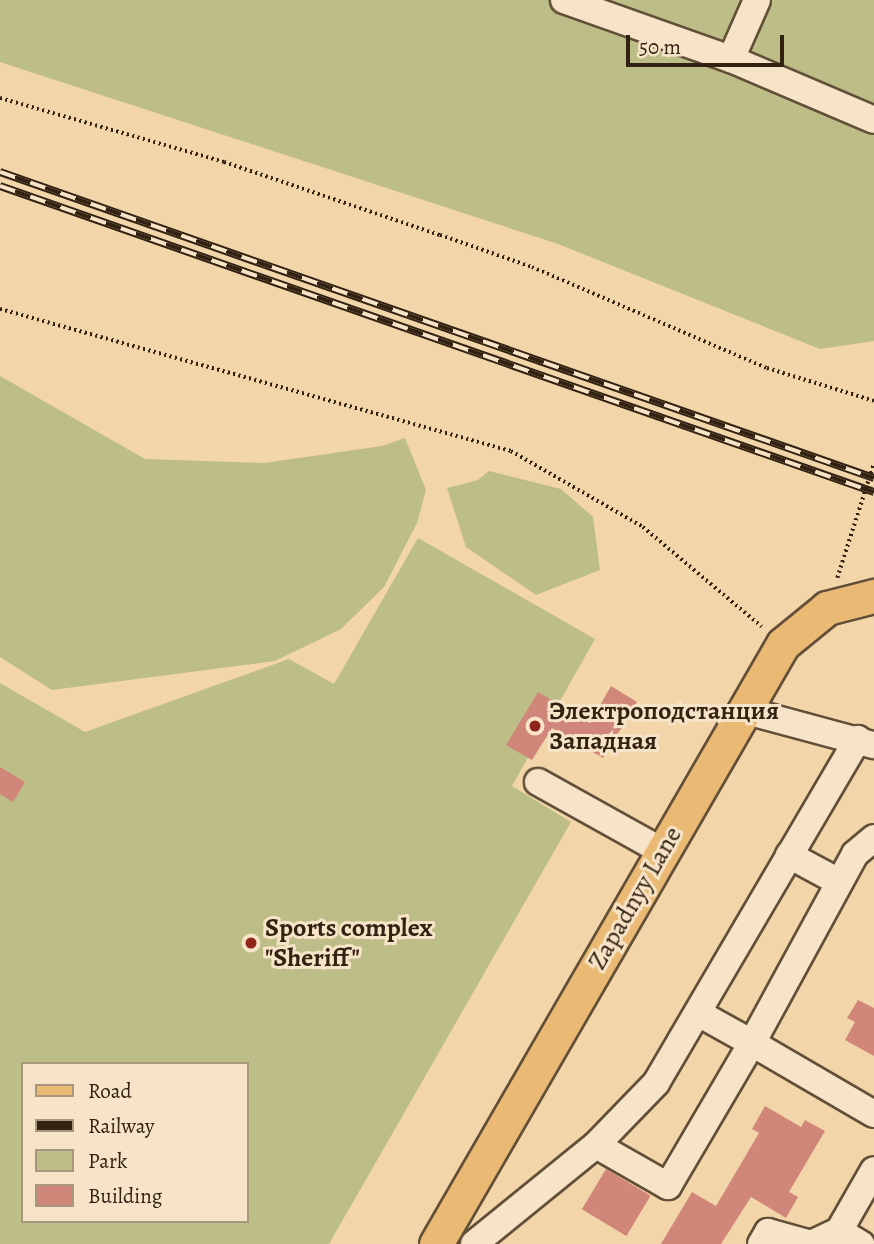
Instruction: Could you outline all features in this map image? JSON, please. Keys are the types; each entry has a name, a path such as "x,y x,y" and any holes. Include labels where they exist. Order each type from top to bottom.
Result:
{"main road":[{"name":"Zapadnyy Lane","path":"436,1244 783,644 827,608 874,596"}],"street":[{"path":"565,0 732,59 874,120"},
{"path":"732,59 757,0"},
{"path":"486,1241 596,1145 656,1083 789,855 866,742 743,710"},
{"path":"538,782 662,851"},
{"path":"596,1145 668,1186 752,1043 855,854 874,838"},
{"path":"789,855 839,882"},
{"path":"698,1013 874,1114"},
{"path":"761,1244 768,1232 811,1244 850,1238 874,1170"}],"path":[{"path":"0,98 224,162 533,267 767,368 874,401"},
{"path":"0,309 511,451 643,527 783,644"},
{"path":"827,608 874,463"}],"green space":[{"path":"0,0 874,0 874,341 820,349 558,244 0,62"},
{"path":"0,376 145,459 264,463 382,446 405,438 426,490 417,523 384,587 341,629 275,661 52,690 0,657"},
{"path":"489,471 561,489 593,517 600,570 536,595 466,547 447,488 478,480"},
{"name":"Sports complex \"Sheriff\"","path":"418,538 595,639 512,786 571,822 329,1244 0,1244 0,683 85,732 289,659 334,684"}],"building":[{"path":"611,686 637,702 603,758 552,728 532,760 506,745 538,692 590,723"},
{"path":"0,767 25,782 13,802 0,794"},
{"path":"858,1000 874,1008 874,1056 845,1040 855,1022 847,1018"},
{"path":"765,1106 801,1127 805,1120 825,1131 789,1192 798,1197 786,1218 751,1197 721,1244 661,1244 692,1192 716,1206 759,1133 752,1129"},
{"path":"606,1169 651,1196 626,1236 582,1209"}],"railway":[{"path":"0,172 874,478"},
{"path":"0,186 874,492"}],"place":[{"name":"Электроподстанция Западная","path":"535,726"},
{"name":"Sports complex \"Sheriff\"","path":"251,943"}]}
